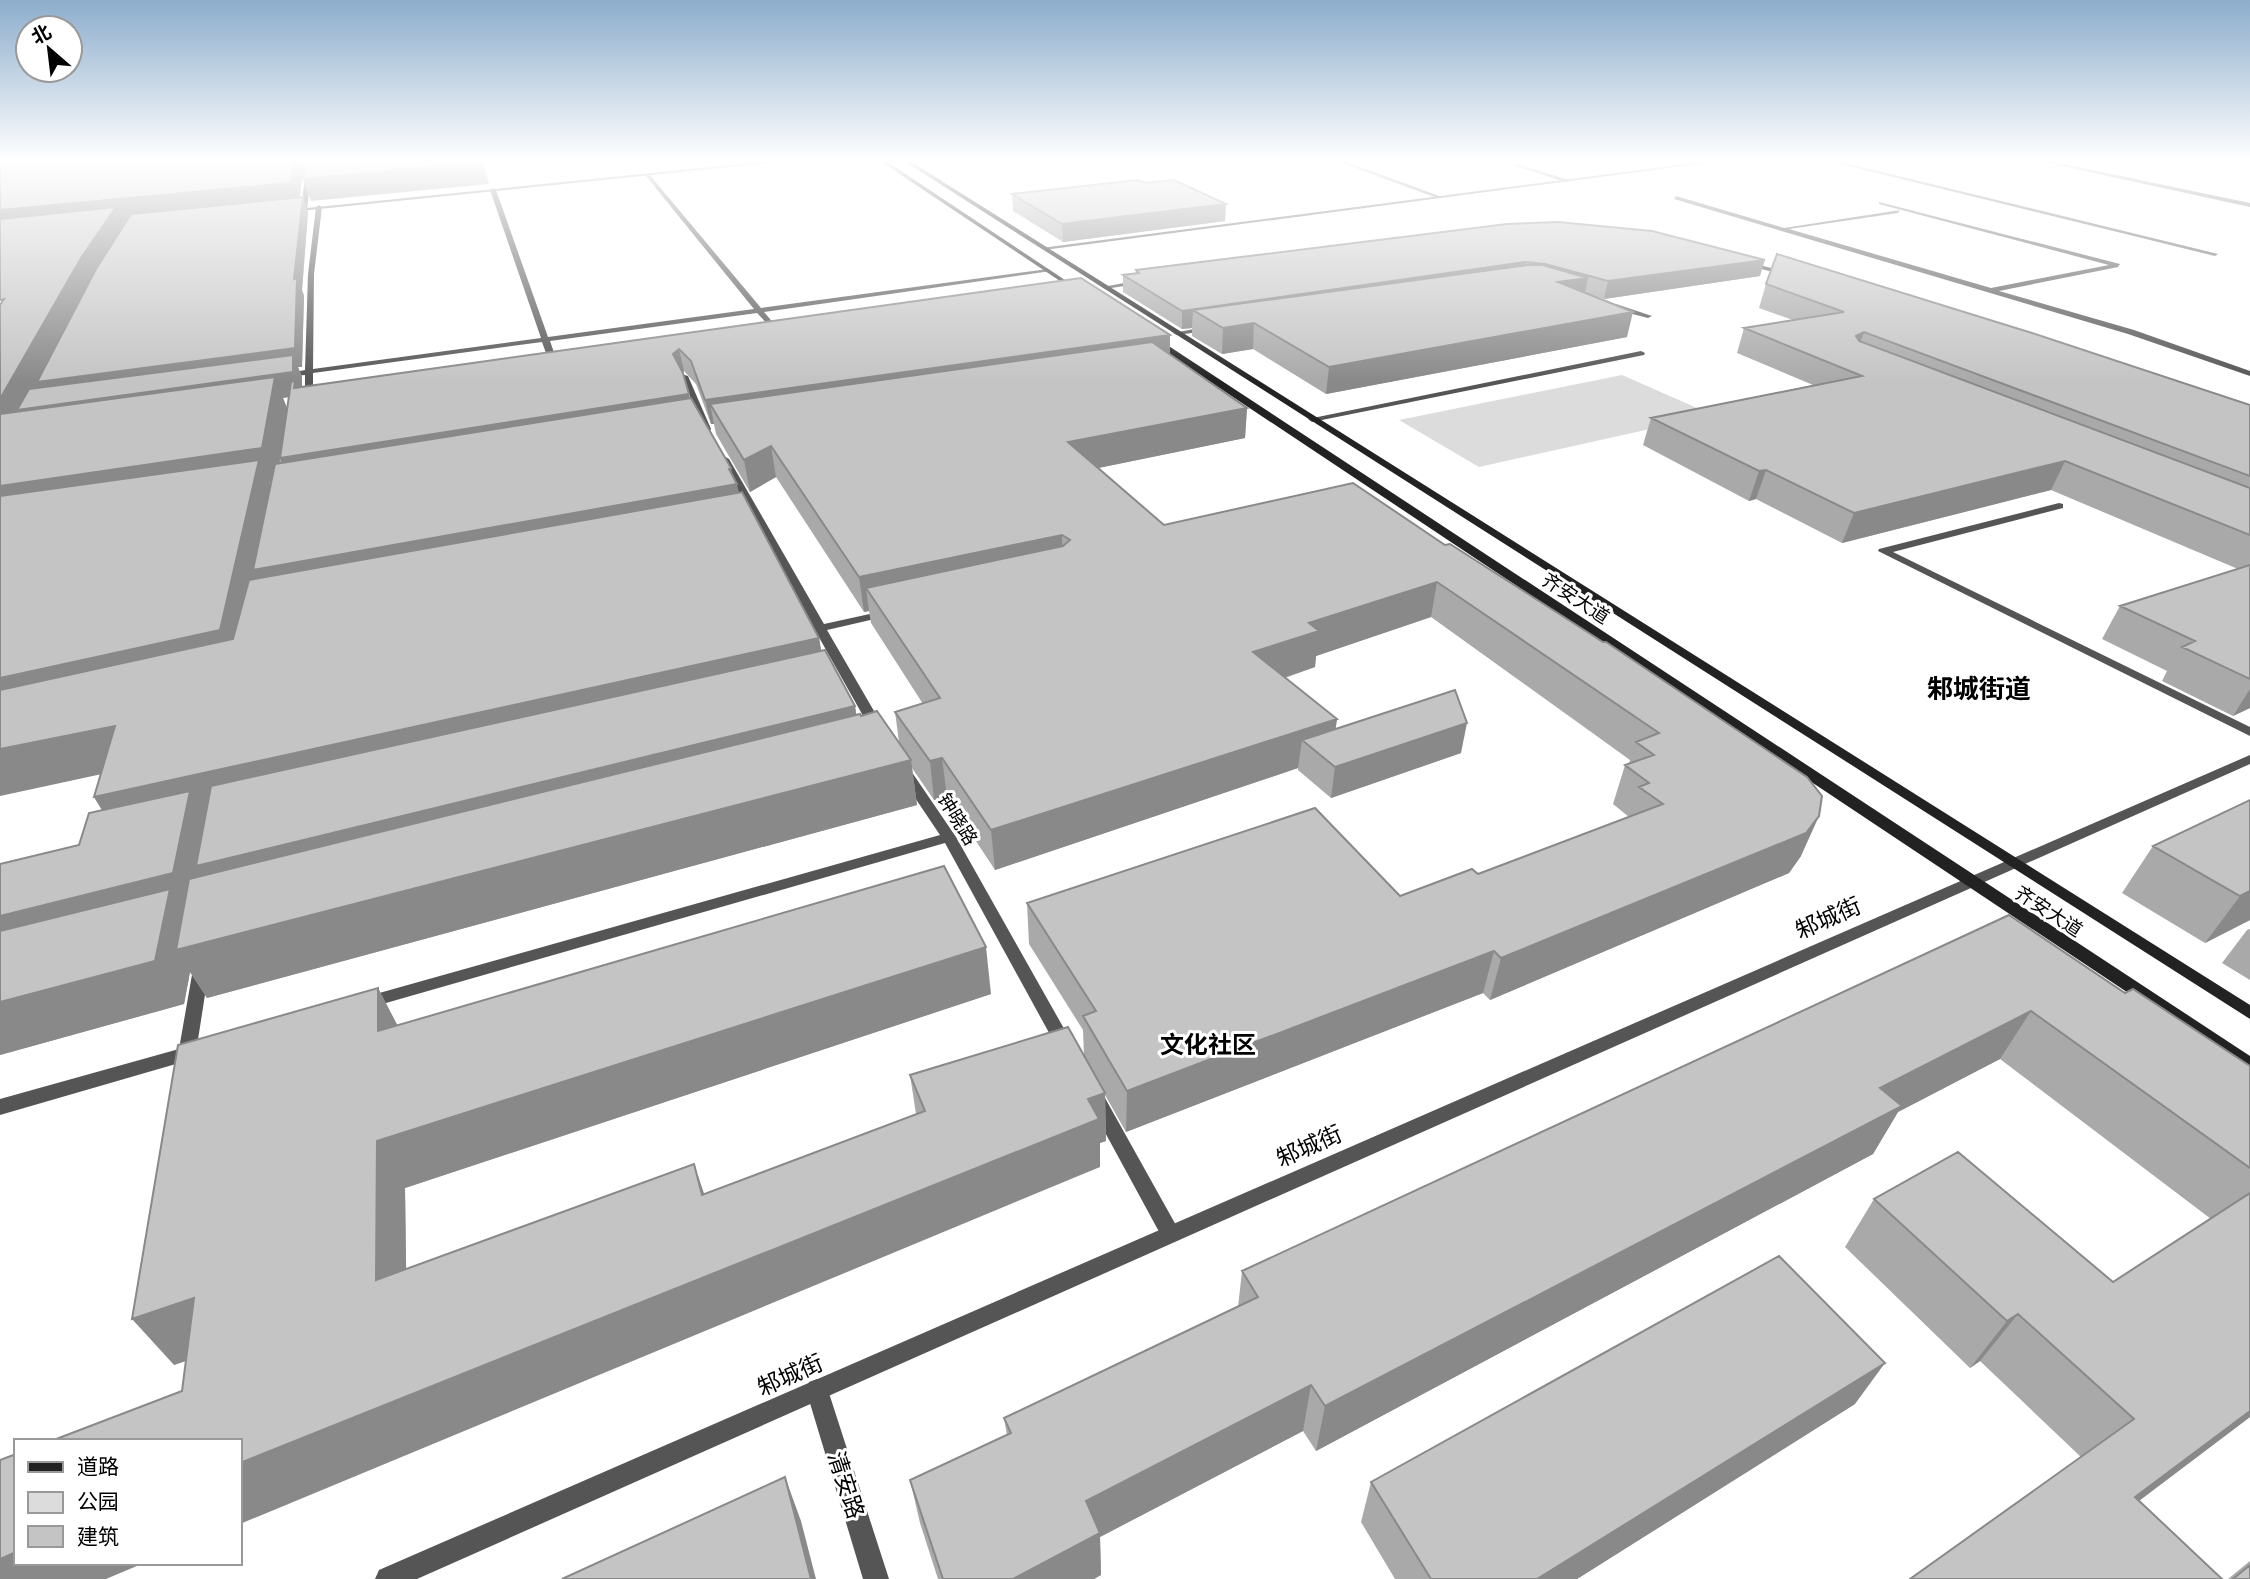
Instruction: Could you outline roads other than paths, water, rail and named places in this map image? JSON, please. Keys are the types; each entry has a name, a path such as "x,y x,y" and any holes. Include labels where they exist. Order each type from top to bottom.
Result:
{"main road":[{"path":"993,235 1081,292"},
{"name":"齐安大道","path":"1023,235 2250,1013"},
{"name":"齐安大道","path":"1140,331 2250,1065"}],"street":[{"path":"315,235 306,400 323,397"},
{"path":"509,235 554,364"},
{"path":"697,235 777,332"},
{"path":"1044,248 1147,235"},
{"path":"1801,235 2180,347 2250,374"},
{"path":"1991,290 2118,265 2001,235"},
{"path":"2135,235 2215,254"},
{"path":"1730,260 1798,277"},
{"path":"269,377 1048,271"},
{"path":"1105,287 1145,282"},
{"path":"1062,291 1081,292"},
{"path":"1600,302 1648,316"},
{"path":"1177,333 1219,327"},
{"path":"764,334 790,330"},
{"path":"1312,419 1641,353"},
{"path":"1169,362 1182,360"},
{"path":"540,366 567,362"},
{"name":"钟晓路","path":"684,376 751,520 821,628 842,679 948,837 1076,1065"},
{"path":"688,424 710,427"},
{"path":"2059,506 1883,551 2250,732"},
{"path":"821,628 902,610"},
{"name":"邾城街","path":"388,1579 2250,759"},
{"path":"347,1008 948,837"},
{"path":"187,1054 204,947"},
{"path":"0,1107 214,1046"},
{"path":"1090,1089 1170,1233"},
{"name":"清安路","path":"817,1390 876,1579"}],"district":[{"name":"邾城街道","path":"1979,689"},
{"name":"文化社区","path":"1208,1045"}]}
